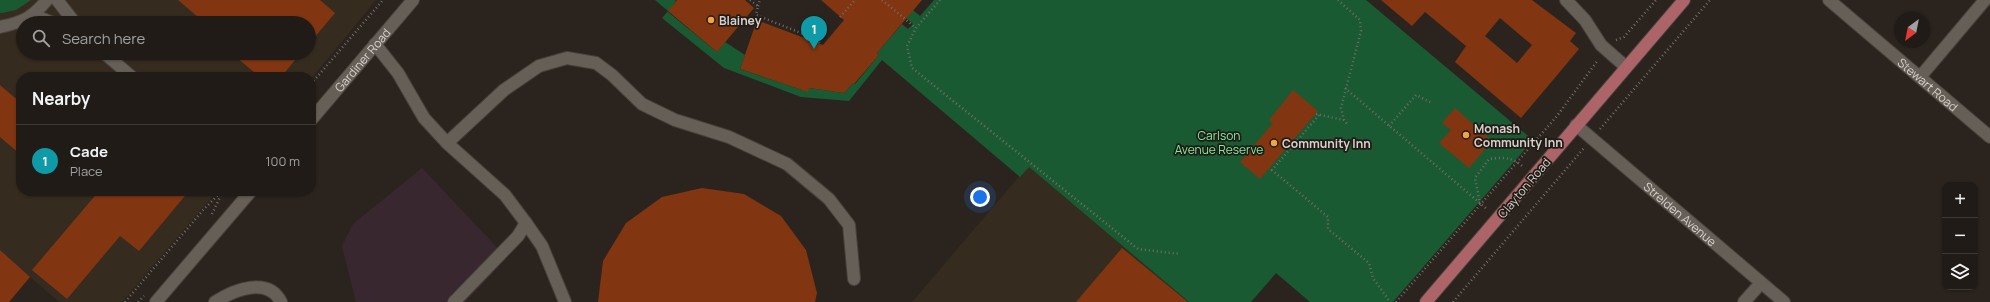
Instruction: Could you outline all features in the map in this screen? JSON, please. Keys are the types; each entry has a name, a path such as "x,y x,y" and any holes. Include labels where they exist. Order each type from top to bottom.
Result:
{"main road":[{"name":"Clayton Road","path":"1426,302 1684,0"}],"street":[{"path":"34,15 47,0"},
{"path":"57,0 70,16"},
{"name":"Gardiner Road","path":"316,114 413,0"},
{"path":"1566,0 1585,20 1601,44 1626,67"},
{"name":"Stewart Road","path":"1828,0 1990,137"},
{"path":"1920,77 1985,0"},
{"path":"0,27 16,24"},
{"path":"375,44 398,73 424,118 447,143 505,194 542,246 565,302"},
{"path":"447,143 504,90 539,66 567,58 596,63 612,75 642,104 675,120 729,137 787,164 829,200 849,225 854,279"},
{"path":"112,60 126,72"},
{"name":"Strelden Avenue","path":"1576,125 1784,302"},
{"path":"156,302 247,196"},
{"path":"454,302 518,236 526,223"},
{"path":"1744,302 1761,283"},
{"path":"215,302 232,292 255,287 267,288 277,294 281,302"}],"path":[{"path":"316,78 383,0"},
{"path":"750,0 758,6"},
{"path":"760,0 756,15 816,39"},
{"path":"840,16 855,0"},
{"path":"882,0 916,28"},
{"path":"940,0 916,28 907,46 912,68 1138,249 1180,254"},
{"path":"1338,0 1360,20 1361,31 1341,108 1344,120 1348,124"},
{"path":"1396,302 1556,116 1616,39 1624,37 1656,0"},
{"path":"1452,302 1710,0"},
{"path":"1345,88 1498,219"},
{"path":"1389,126 1416,95 1432,103"},
{"path":"1344,120 1317,115 1272,170 1328,217 1328,229 1369,263 1373,278 1390,302"},
{"path":"1481,204 1476,190 1475,178 1489,159 1503,157 1517,162 1534,177"},
{"path":"125,302 204,209 217,196"}],"shaded area":[{"path":"0,0 376,0 316,73 16,72 16,196 213,196 122,302 59,302 30,277 9,302 0,302"},
{"path":"1028,166 1189,302 912,302"},
{"path":"422,168 507,258 465,302 356,302 342,246 353,224"}],"green space":[{"path":"0,0 31,0 16,10 0,13"},
{"name":"Carlson Avenue Reserve","path":"655,0 675,0 676,1 668,12 717,52 725,42 745,55 740,69 802,90 809,88 844,93 853,83 855,84 879,55 877,53 902,24 908,29 913,24 885,0 901,0 920,16 934,0 1366,0 1533,140 1393,302 1310,302 1276,273 1251,302 1189,302 1029,167 1020,177 882,60 849,101 801,97 724,68 662,18 668,11"}],"building":[{"path":"178,0 320,0 335,13 316,36 316,16 197,16"},
{"name":"Blainey","path":"677,0 745,0 754,8 717,52 668,11"},
{"path":"821,0 922,0 877,53 879,55 854,84 853,83 844,93 809,88 808,92 740,69 757,20 823,45 844,20"},
{"path":"1381,0 1532,0 1576,33 1570,41 1579,49 1521,118 1455,62 1466,46 1425,12 1412,26","holes":["1500,18 1532,45 1517,63 1485,36"]},
{"path":"239,60 295,60 285,72 254,72"},
{"path":"0,85 16,99 16,151 0,137"},
{"name":"Community Inn","path":"1293,90 1318,111 1260,179 1240,162 1273,123 1269,120"},
{"name":"Monash Community Inn","path":"1455,108 1492,141 1469,168 1439,143 1451,130 1442,123"},
{"path":"702,188 744,194 781,216 806,250 817,293 815,302 598,302 603,261 626,223 662,197"},
{"path":"95,196 185,196 139,251 120,236 67,299 32,270"},
{"path":"1122,248 1188,302 1076,302"},
{"path":"0,250 30,277 9,302 0,302"}],"place":[{"name":"Blainey","path":"711,20"},
{"name":"Cade","path":"814,49"},
{"name":"Monash Community Inn","path":"1466,135"},
{"name":"Community Inn","path":"1274,143"}]}
